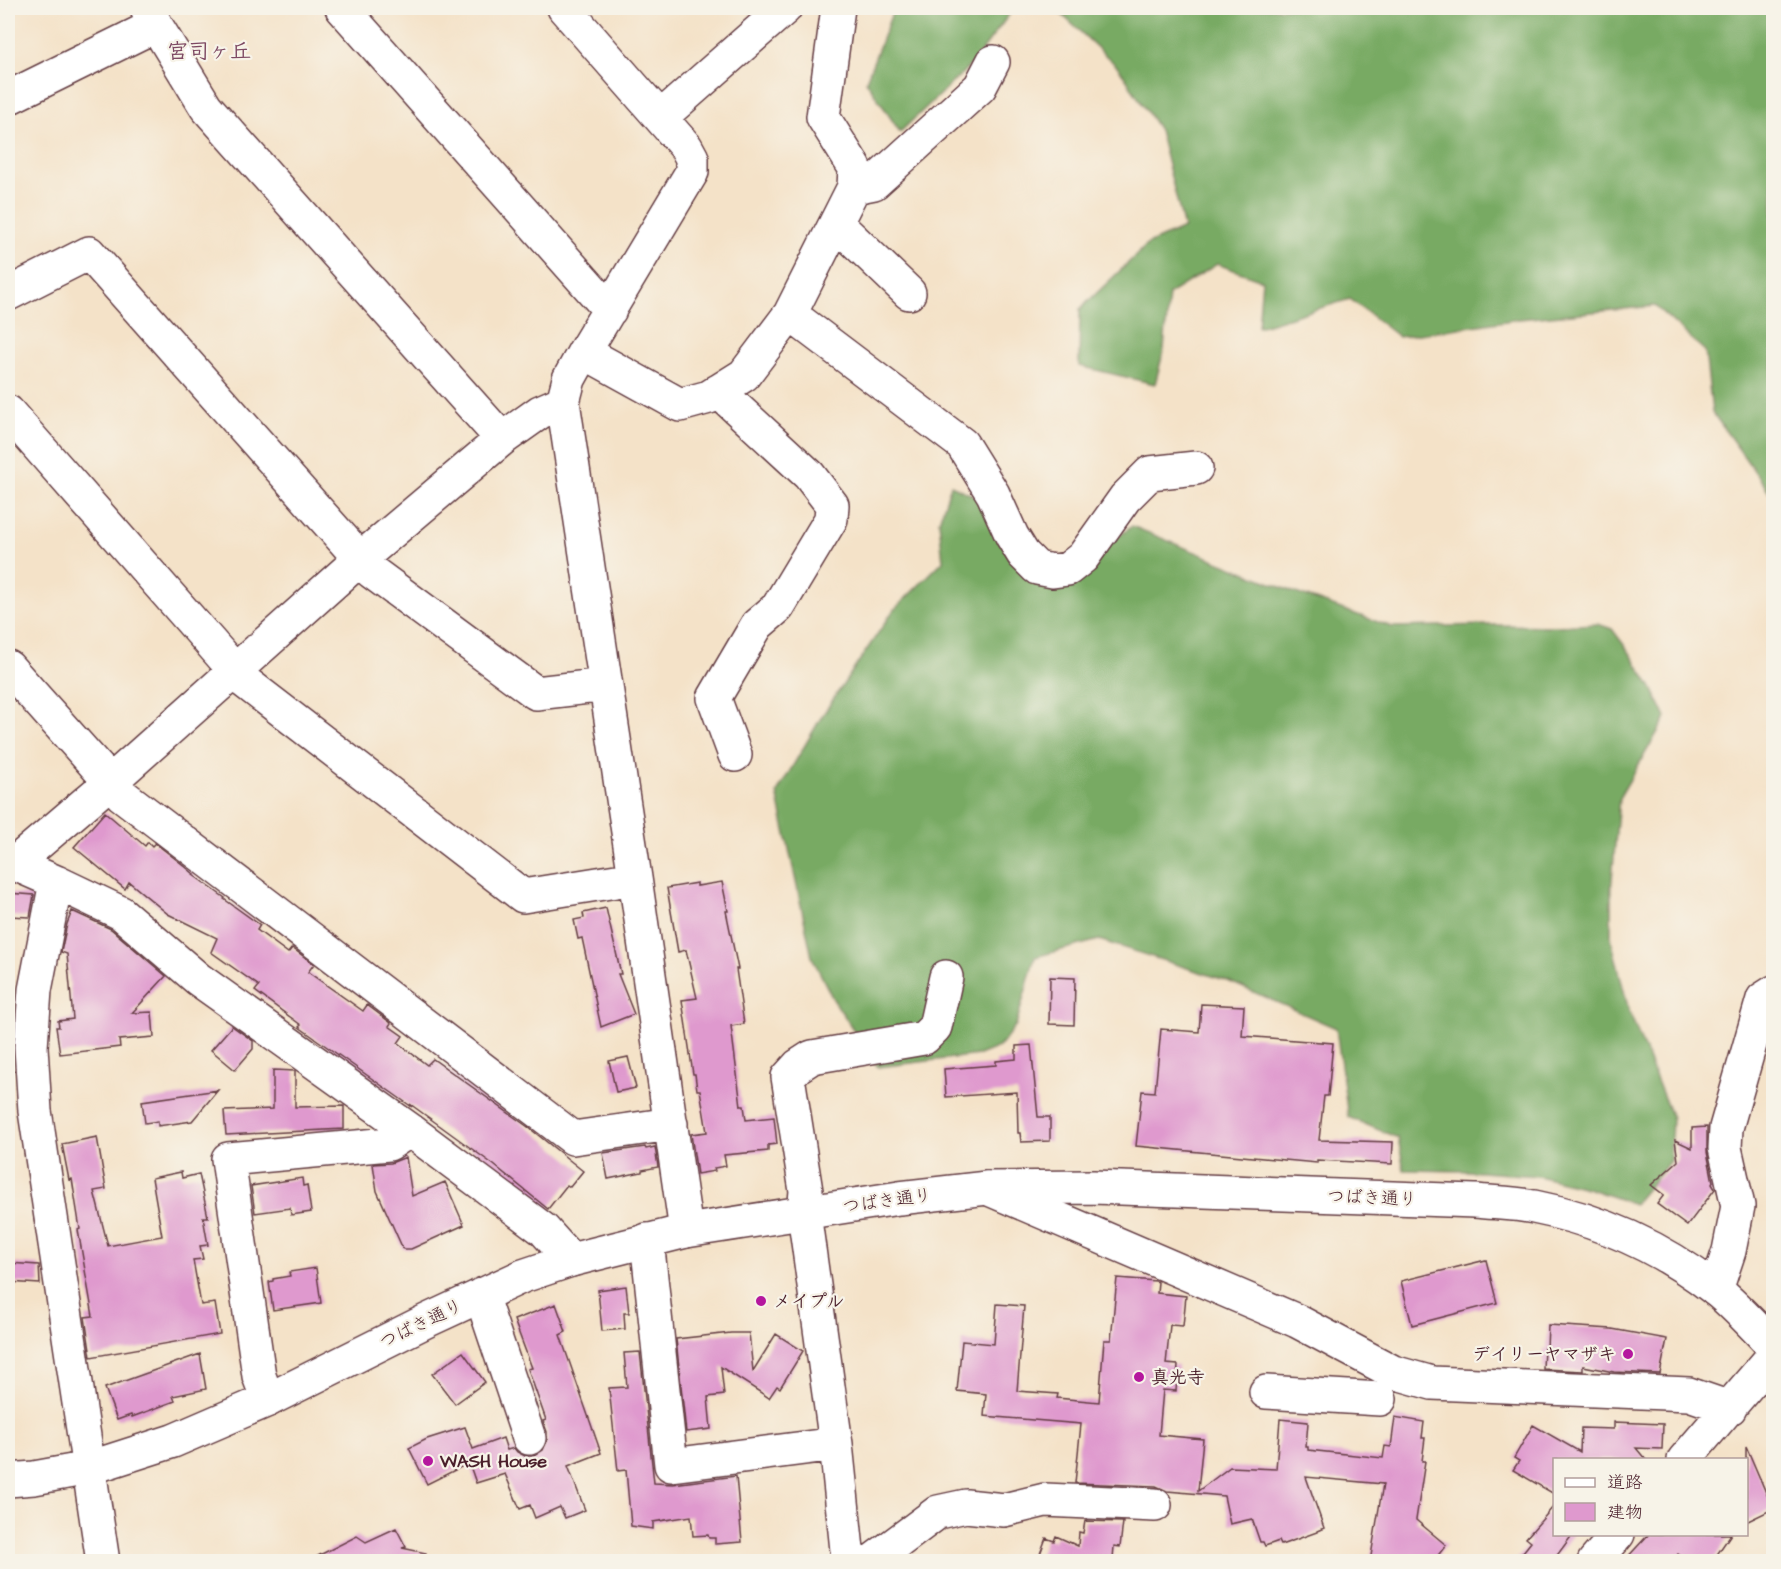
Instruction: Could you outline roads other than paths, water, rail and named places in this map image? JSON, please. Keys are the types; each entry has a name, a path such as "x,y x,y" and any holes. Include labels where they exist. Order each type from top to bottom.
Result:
{"street":[{"path":"342,8 610,310"},
{"path":"564,8 661,117 686,147 692,158 692,172 584,352 569,380 563,402 686,1231"},
{"path":"661,117 785,8"},
{"path":"584,352 680,405 709,397 744,375 790,314 854,188 855,168 823,117 838,8"},
{"path":"8,98 152,16 206,107 502,440"},
{"path":"854,188 874,183 980,87 993,62"},
{"path":"836,223 909,293"},
{"path":"8,294 89,254 372,572 536,693 606,685"},
{"path":"790,314 962,444 993,494 1017,545 1037,568 1053,571 1068,569 1083,557 1125,498 1150,473 1196,468"},
{"path":"718,391 809,475 832,505 831,519 778,607 757,625 714,698 735,755"},
{"path":"563,402 540,412 502,440 360,558 110,782 11,863 121,913 198,979 410,1130 544,1230 571,1260"},
{"path":"8,412 244,682 523,896 635,878"},
{"path":"8,666 122,795 573,1138 670,1124"},
{"path":"56,882 35,990 19,1047 35,1111 103,1562"},
{"path":"852,1562 847,1550 836,1444 804,1213 806,1191 788,1077 798,1066 812,1057 924,1038 935,1027 946,977"},
{"path":"1716,1290 1729,1251 1738,1206 1725,1148 1726,1128 1764,999 1773,992"},
{"path":"268,1400 259,1376 228,1159 389,1144 410,1130"},
{"name":"つばき通り","path":"8,1480 34,1478 89,1468 173,1441 268,1400 481,1295 523,1276 571,1260 686,1231 899,1198 987,1188 1093,1187 1474,1201 1532,1206 1606,1227 1634,1239 1690,1271 1744,1315 1773,1347"},
{"path":"987,1188 1297,1321 1386,1385"},
{"path":"647,1240 671,1465 836,1444"},
{"path":"481,1295 529,1438"},
{"path":"1686,1458 1773,1355"},
{"path":"1266,1392 1432,1383 1689,1394 1730,1408"},
{"path":"871,1562 938,1512 966,1506 1004,1510 1045,1500 1155,1505"},
{"path":"1594,1562 1616,1536"}],"place":[{"name":"メイプル","path":"761,1301"},
{"name":"デイリーヤマザキ","path":"1628,1354"},
{"name":"真光寺","path":"1139,1377"},
{"name":"WASH House","path":"428,1461"}],"district":[{"name":"宮司ヶ丘","path":"209,51"}]}
